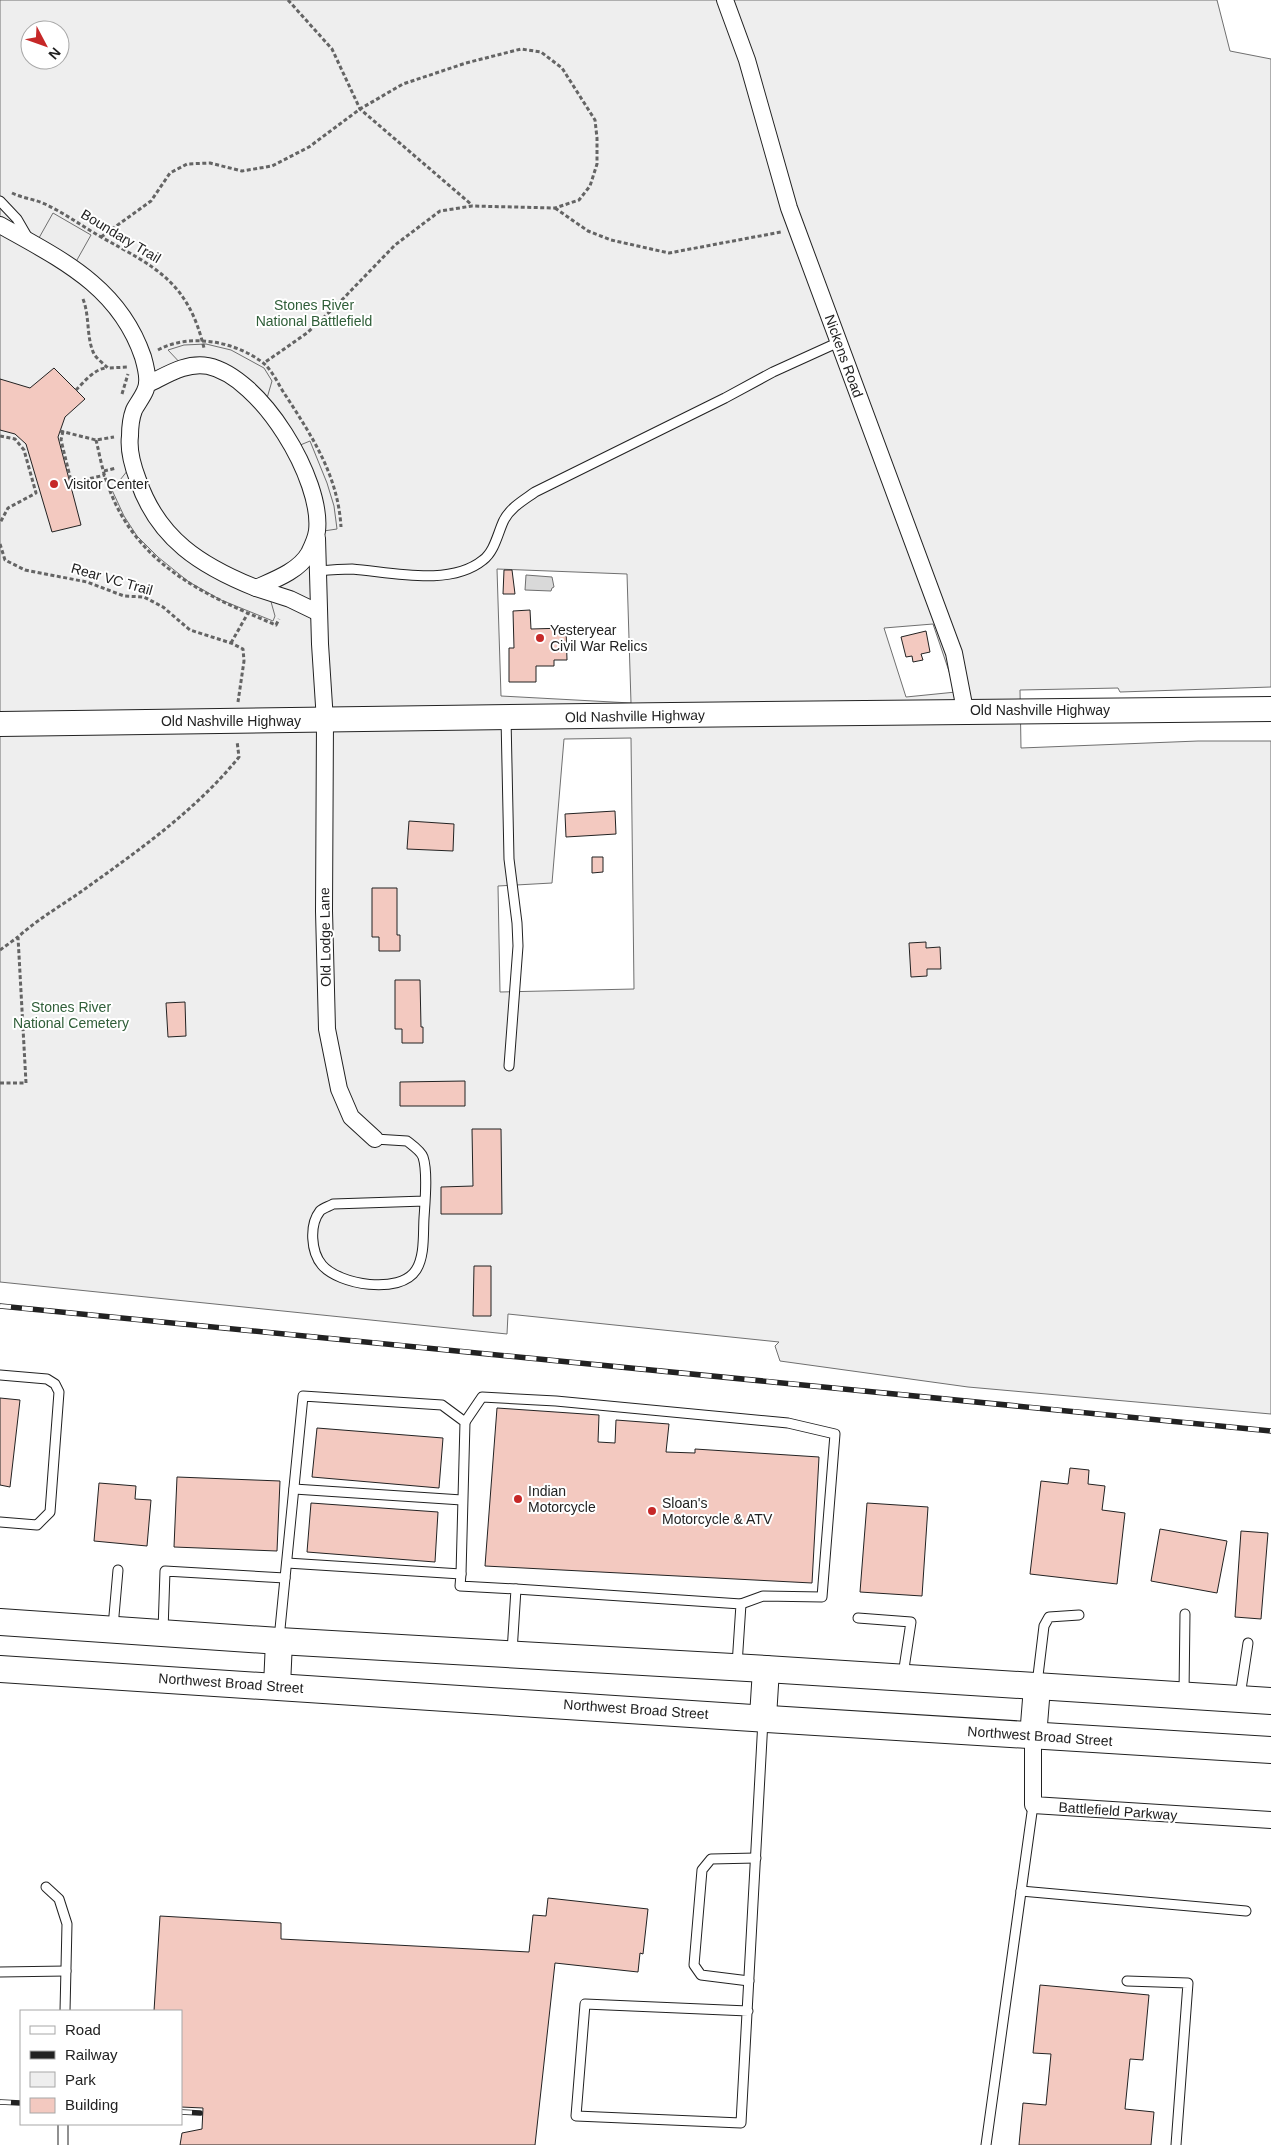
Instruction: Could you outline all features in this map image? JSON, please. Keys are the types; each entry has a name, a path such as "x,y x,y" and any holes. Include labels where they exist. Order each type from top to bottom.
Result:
{"main road":[{"name":"Old Nashville Highway","path":"0,724 325,721 965,710 1271,709"},
{"path":"0,1622 279,1641 737,1667 1271,1701"},
{"path":"277,1686 279,1641"},
{"name":"Northwest Broad Street","path":"0,1669 764,1717 1033,1737 1271,1750"},
{"path":"764,1717 766,1669"},
{"path":"1033,1737 1037,1687"}],"street":[{"name":"Nickens Road","path":"725,0 747,60 796,228 954,653 965,710"},
{"path":"0,225 73,267 90,280 123,315 144,358 148,384 134,412 129,438 132,465 142,492 158,521 182,548 202,562 235,580 290,599 319,613"},
{"path":"148,384 183,366 208,366"},
{"name":"Old Lodge Lane","path":"208,366 231,376 250,390 265,405 294,448 308,477 317,532 325,721 324,911 327,1029 339,1089 351,1117 375,1139"},
{"path":"256,588 286,575 308,554 317,532"},
{"path":"1033,1737 1033,1805"},
{"name":"Battlefield Parkway","path":"1033,1805 1271,1820"}],"lane":[{"path":"0,201 17,219 30,242"},
{"path":"318,571 349,569 442,576 468,570 484,560 496,541 505,518 517,505 535,492 773,372 839,342"},
{"path":"506,718 509,860 517,922 518,946 509,1066"},
{"path":"375,1139 407,1141 423,1156 425,1201 422,1254 416,1270 407,1279 393,1284 347,1281 322,1265 316,1252 313,1236 313,1226 321,1210 334,1204 425,1201"},
{"path":"0,1375 48,1379 55,1384 59,1392 50,1512 37,1525 0,1522"},
{"path":"279,1641 303,1396 442,1405 465,1422"},
{"path":"482,1397 556,1401 788,1423 835,1434 822,1597 763,1596 741,1604 460,1586 465,1422 482,1397"},
{"path":"294,1489 462,1500"},
{"path":"287,1563 461,1574"},
{"path":"113,1630 118,1570"},
{"path":"163,1633 166,1571 286,1578"},
{"path":"512,1655 516,1589"},
{"path":"737,1667 741,1604"},
{"path":"1184,1696 1185,1614"},
{"path":"1037,1687 1044,1626 1049,1617 1079,1615"},
{"path":"858,1618 911,1622 903,1678"},
{"path":"1240,1699 1248,1643"},
{"path":"748,2011 585,2004 576,2116 741,2123 748,2011 764,1717"},
{"path":"986,2145 1033,1805"},
{"path":"749,1981 701,1975 694,1966 702,1870 711,1859 756,1858"},
{"path":"46,1887 59,1900 67,1924 65,2010"},
{"path":"1021,1891 1246,1911"},
{"path":"0,1972 66,1971"},
{"path":"1127,1980 1188,1982 1176,2145"},
{"path":"63,2125 63,2145"}],"path":[{"path":"288,0 332,49 360,109 472,206"},
{"path":"101,236 151,201 170,172 187,164 210,163 242,170 272,166 308,147 360,109 403,84 466,63 522,49 541,52 562,68 595,120 597,138 596,164 590,186 579,200 554,208 472,206 440,211 395,244 337,305 307,333 264,363"},
{"name":"Boundary Trail","path":"9,191 44,203 142,259 179,289 191,309 199,328 208,366"},
{"path":"554,208 588,231 611,240 669,253 796,228"},
{"path":"76,390 103,368 108,368"},
{"path":"73,489 61,440 62,431 96,440 117,436"},
{"path":"0,436 14,439 24,450 36,493 8,508 0,523"},
{"path":"71,483 106,476"},
{"name":"Rear VC Trail","path":"0,544 5,560 24,570 87,582 124,596 144,597 163,606 190,630 230,643"},
{"path":"0,950 135,851 220,781 239,757 237,745 237,703 244,661 243,649 230,643 248,613"},
{"path":"0,1083 26,1083 18,937"}],"green space":[{"name":"Stones River National Battlefield","path":"0,0 1217,0 1230,51 1271,59 1271,687 1120,692 1118,688 1020,690 1021,748 1198,741 1271,741 1271,1414 968,1387 780,1361 775,1346 779,1342 508,1314 507,1334 0,1282","holes":["497,569 627,574 631,703 501,696","933,624 956,692 906,697 884,628","631,738 634,989 500,992 498,886 552,883 564,739"]}],"shaded area":[{"path":"53,213 91,235 73,267 35,245"},
{"path":"206,344 231,350 264,368 272,381 265,405 231,376 183,366 168,350 184,345"},
{"path":"310,441 327,483 334,506 337,529 317,532 293,448"},
{"path":"132,465 182,548 268,591 275,616 273,621 221,600 189,582 158,557 137,536 124,516 112,490"},
{"path":"526,575 552,577 554,587 551,591 525,590"}],"building":[{"name":"Visitor Center","path":"54,368 85,399 65,417 58,437 81,525 52,532 26,444 15,434 0,430 0,379 30,388"},
{"path":"504,570 512,570 515,594 503,594"},
{"name":"Yesteryear Civil War Relics","path":"530,610 531,629 566,628 567,660 554,660 554,666 536,666 536,682 509,682 509,648 514,648 513,611"},
{"path":"926,631 930,652 921,654 923,660 913,662 912,656 906,657 901,637"},
{"path":"615,811 616,834 566,837 565,814"},
{"path":"409,821 454,824 453,851 407,849"},
{"path":"592,857 603,857 603,872 592,873"},
{"path":"372,888 397,888 397,935 400,935 400,951 379,951 379,937 372,937"},
{"path":"926,942 926,948 940,947 941,969 927,969 927,976 911,977 909,943"},
{"path":"395,980 420,980 423,1043 402,1043 402,1029 395,1029"},
{"path":"185,1002 186,1036 168,1037 166,1003"},
{"path":"465,1081 465,1106 400,1106 400,1082"},
{"path":"472,1129 501,1129 502,1214 441,1214 441,1187 473,1186"},
{"path":"474,1266 491,1266 491,1316 473,1316"},
{"path":"0,1398 20,1400 10,1487 0,1485"},
{"name":"Sloan's Motorcycle & ATV","path":"497,1408 599,1415 598,1442 615,1443 616,1420 669,1424 666,1452 695,1453 695,1449 819,1457 812,1583 485,1566"},
{"path":"317,1428 443,1438 439,1488 312,1477"},
{"path":"1070,1468 1089,1470 1088,1484 1105,1486 1102,1510 1125,1513 1117,1584 1030,1574 1041,1481 1068,1484"},
{"path":"177,1477 280,1481 277,1551 174,1547"},
{"path":"99,1483 136,1486 135,1499 151,1500 147,1546 94,1541"},
{"path":"311,1503 438,1512 435,1562 307,1552"},
{"path":"867,1503 928,1507 922,1596 860,1592"},
{"path":"1160,1529 1227,1541 1217,1593 1151,1581"},
{"path":"1241,1531 1268,1533 1261,1619 1235,1617"},
{"path":"548,1898 648,1909 643,1954 640,1953 638,1972 555,1963 535,2145 180,2145 182,2133 202,2129 203,2108 182,2107 182,2010 154,2010 160,1916 281,1923 281,1939 529,1952 533,1915 546,1916"},
{"path":"1040,1985 1149,1995 1143,2060 1130,2059 1125,2109 1154,2112 1151,2145 1019,2145 1023,2103 1046,2105 1051,2054 1033,2053"}],"railway":[{"path":"0,1306 1271,1431"},
{"path":"0,2102 20,2103"},
{"path":"182,2112 200,2113"}],"place":[{"name":"Visitor Center","path":"54,484"},
{"name":"Yesteryear Civil War Relics","path":"540,638"},
{"name":"Indian Motorcycle","path":"518,1499"},
{"name":"Sloan's Motorcycle & ATV","path":"652,1511"}],"park label":[{"name":"Stones River National Cemetery","path":"71,1016"}]}
